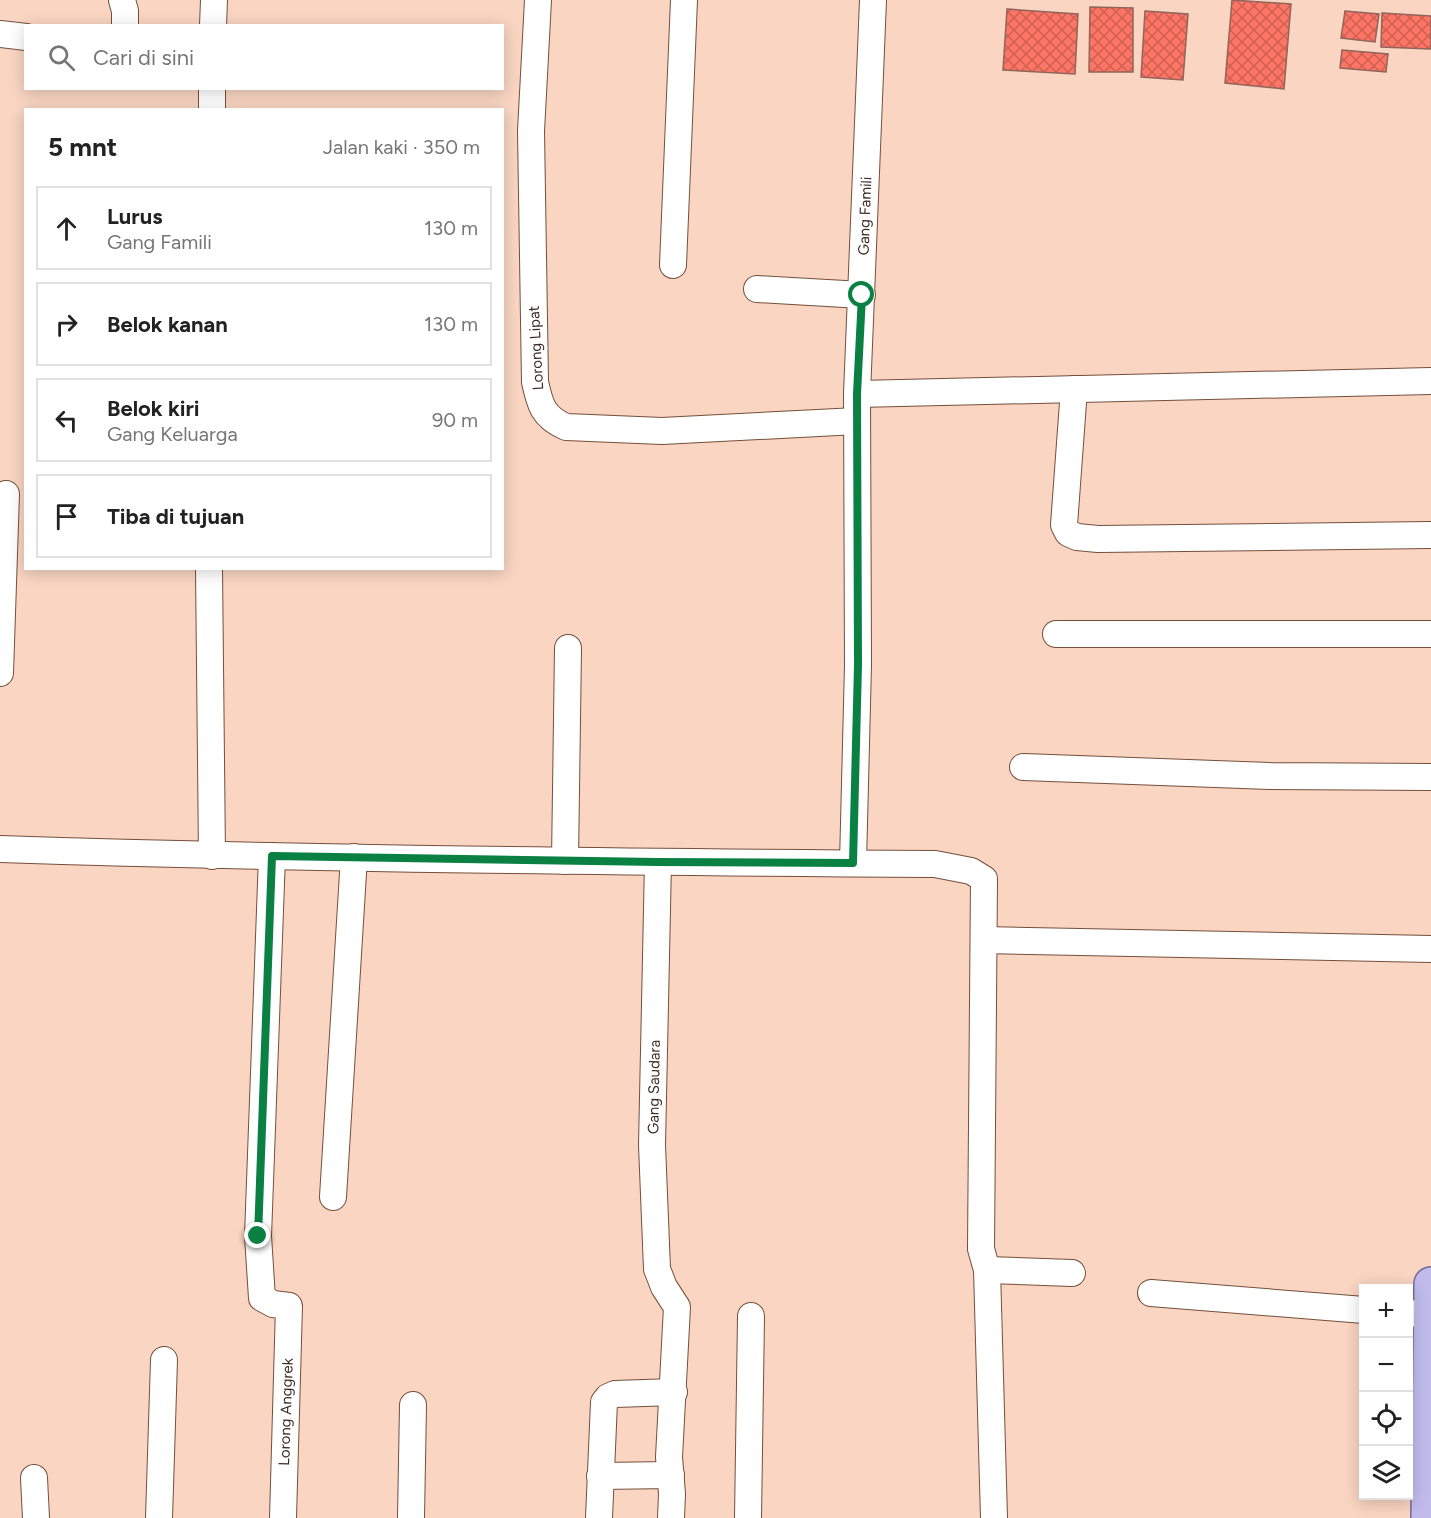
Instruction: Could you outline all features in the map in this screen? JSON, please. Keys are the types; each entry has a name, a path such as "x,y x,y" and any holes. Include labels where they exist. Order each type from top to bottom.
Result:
{"main road":[{"path":"1428,1518 1431,1284"}],"street":[{"path":"122,0 125,24"},
{"path":"213,24 214,0"},
{"name":"Lorong Lipat","path":"538,0 531,131 534,382 540,405 555,422 566,427 662,431 857,421"},
{"path":"673,265 684,0"},
{"name":"Gang Famili","path":"853,863 858,665 857,394 873,0"},
{"path":"0,34 24,37"},
{"path":"212,90 212,108"},
{"path":"757,290 862,295"},
{"path":"857,394 1431,381"},
{"path":"1074,389 1064,525 1068,533 1077,537 1098,539 1431,535"},
{"path":"0,673 6,494"},
{"path":"209,570 212,856"},
{"path":"1056,633 1431,634"},
{"path":"565,861 568,648"},
{"path":"1023,767 1270,776 1431,777"},
{"path":"0,849 212,856 935,864 971,871 984,879 981,1249 987,1270 994,1518"},
{"name":"Lorong Anggrek","path":"272,856 258,1236 262,1298 273,1304 289,1306 283,1518"},
{"path":"333,1197 354,857"},
{"name":"Gang Saudara","path":"658,862 652,1145 657,1269 664,1287 677,1307 674,1392"},
{"path":"984,940 1431,948"},
{"path":"987,1270 1072,1273"},
{"path":"1151,1293 1359,1310"},
{"path":"1413,1313 1431,1315"},
{"path":"748,1518 751,1316"},
{"path":"159,1518 164,1360"},
{"path":"599,1518 604,1402 615,1394 674,1392 669,1457 671,1518"},
{"path":"411,1518 413,1405"},
{"path":"600,1476 671,1474"},
{"path":"34,1478 36,1518"}],"building":[{"path":"1232,0 1291,4 1284,89 1225,83"},
{"path":"1090,7 1133,8 1133,72 1089,72"},
{"path":"1007,9 1078,14 1075,74 1003,70"},
{"path":"1145,11 1188,14 1183,80 1141,77"},
{"path":"1345,11 1379,14 1375,42 1341,38"},
{"path":"1382,13 1431,16 1431,49 1381,47"},
{"path":"1342,50 1388,54 1386,72 1340,68"}],"route":[{"path":"258,1236 272,856 853,863 858,665 857,394 862,295"}]}
